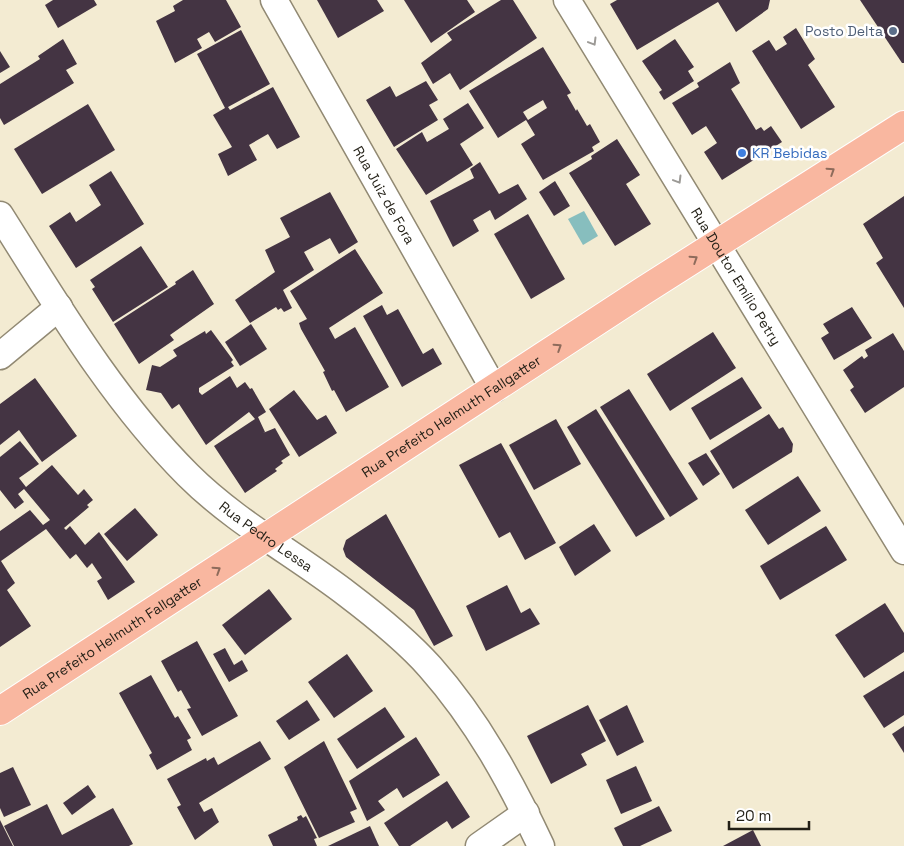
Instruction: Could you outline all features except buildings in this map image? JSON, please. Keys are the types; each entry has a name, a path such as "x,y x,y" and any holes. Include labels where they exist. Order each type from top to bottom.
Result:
{"main road":[{"name":"Rua Prefeito Helmuth Fallgatter","path":"0,711 904,124"}],"street":[{"name":"Rua Juiz de Fora","path":"274,0 494,389"},
{"name":"Rua Doutor Emílio Petry","path":"568,0 904,552"},
{"name":"Rua Pedro Lessa","path":"0,215 97,365 167,453 209,494 347,594 401,638 429,666 482,735 526,813 541,846"},
{"path":"0,356 59,308"},
{"path":"479,846 526,813"}],"water":[{"path":"584,211 598,236 583,245 568,219"}],"place":[{"name":"Posto Delta","path":"893,31"},
{"name":"KR Bebidas","path":"742,153"}]}
